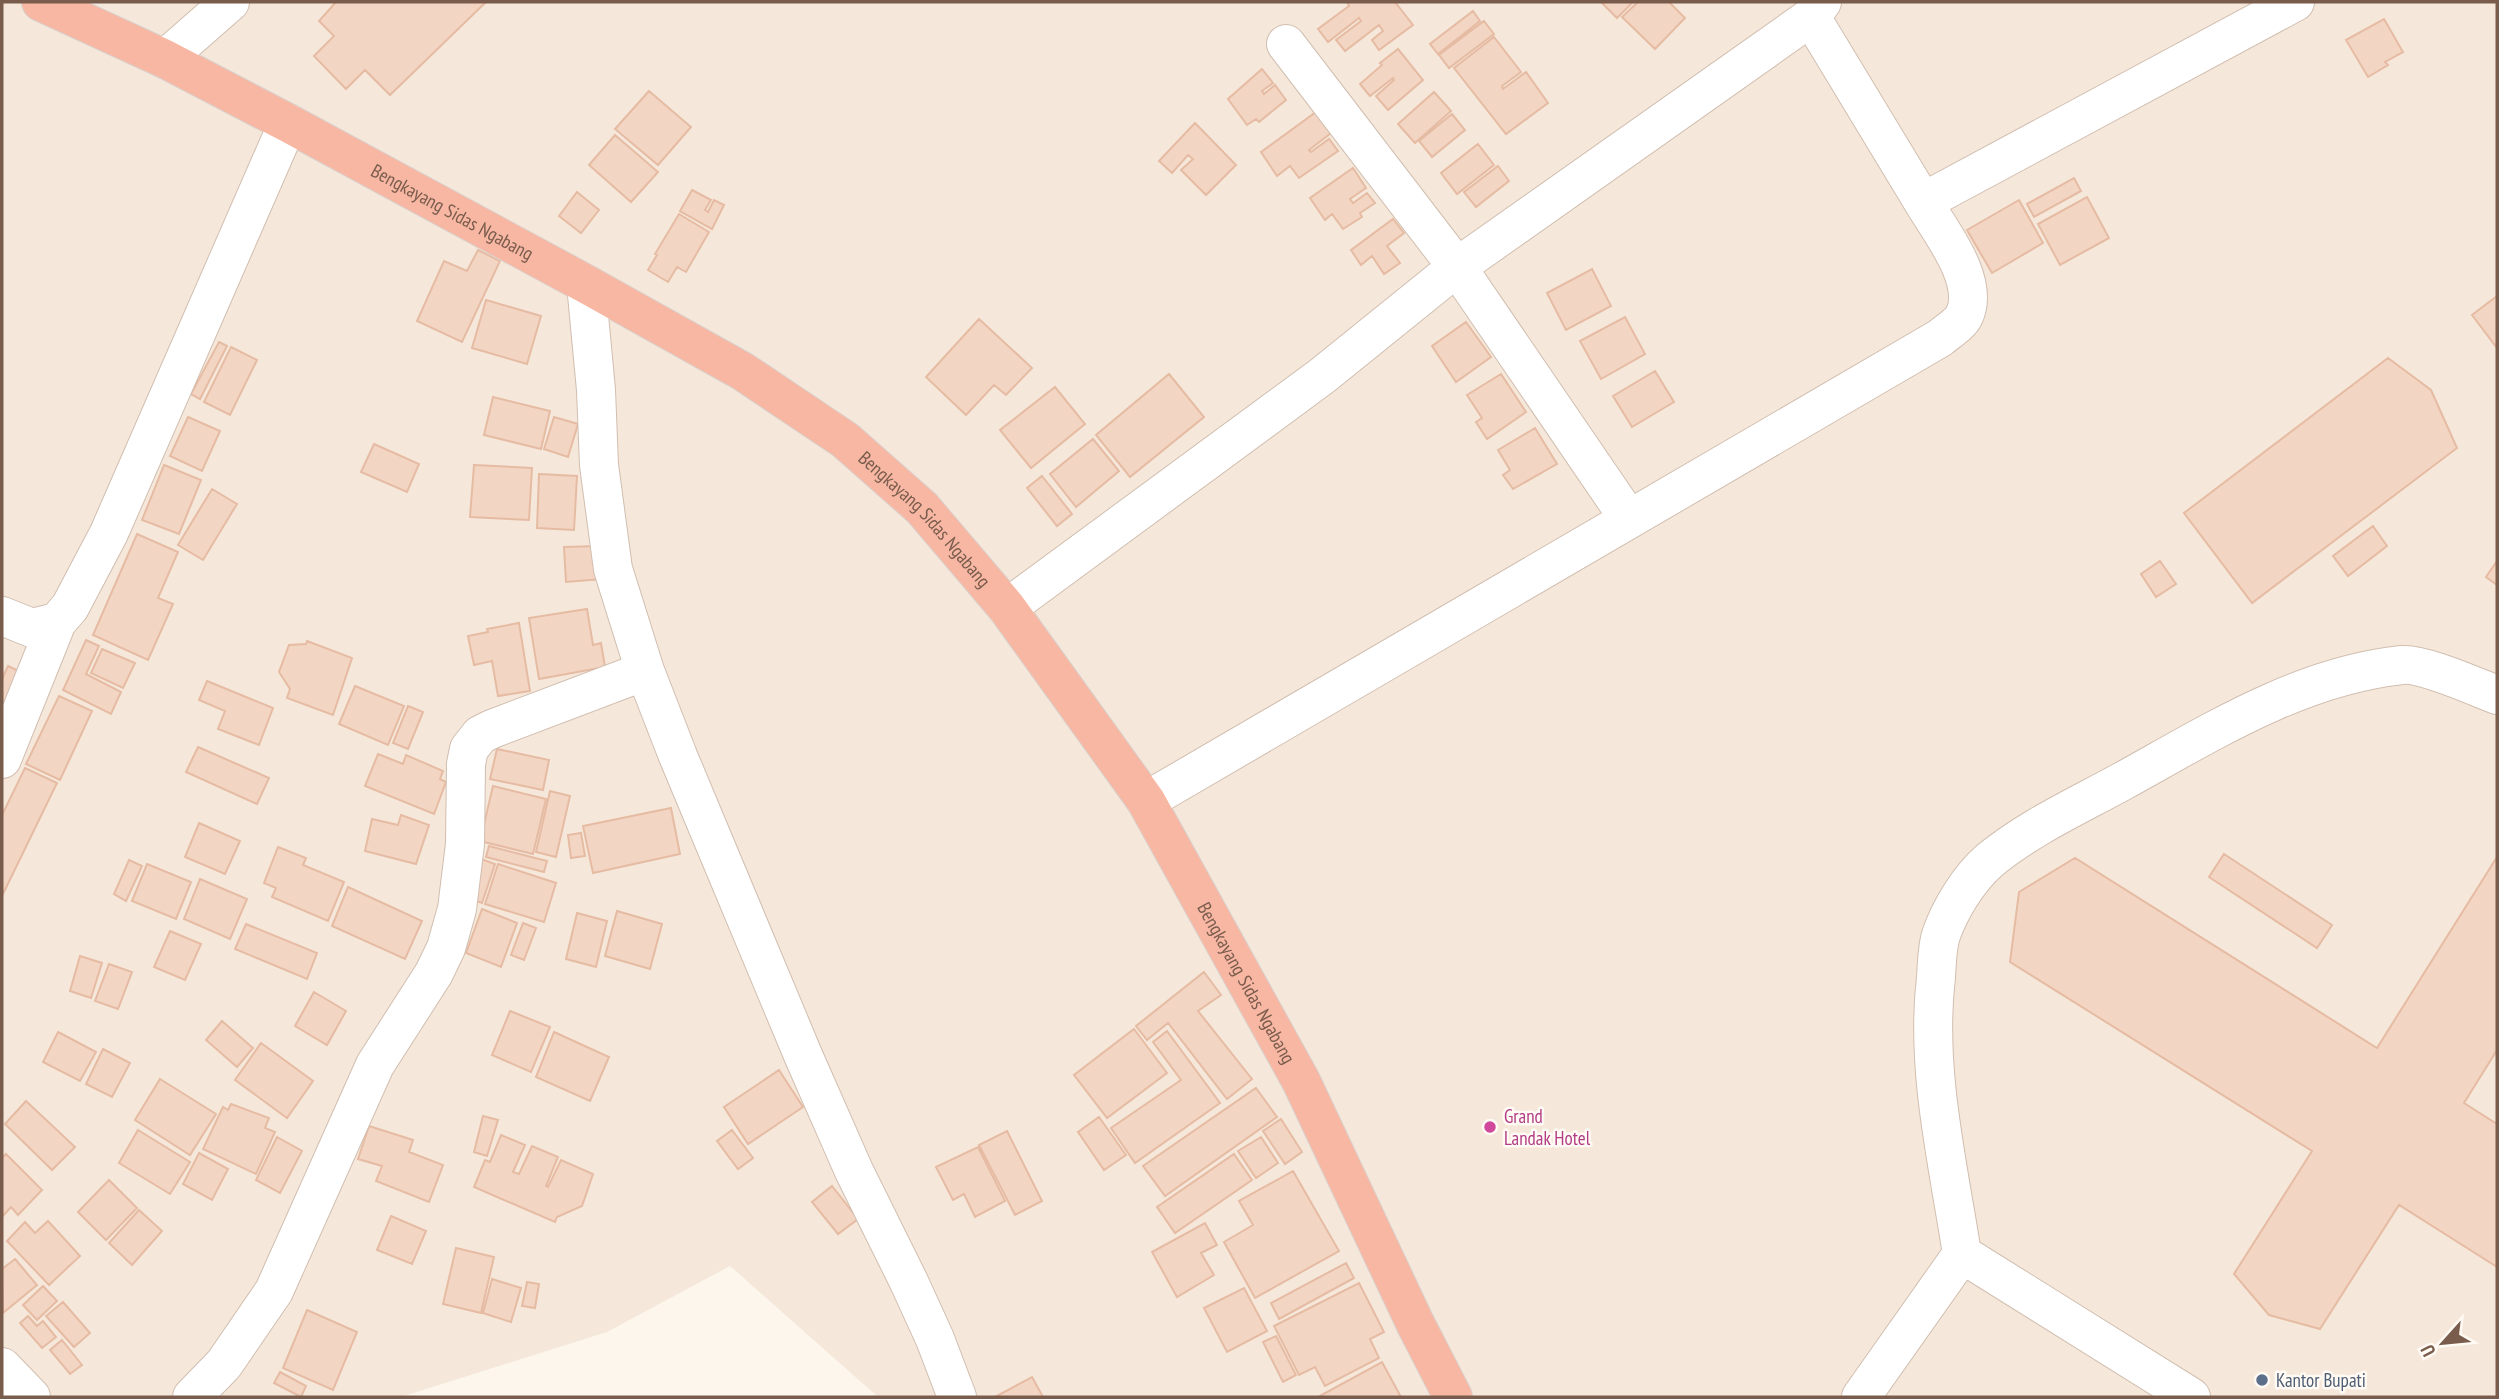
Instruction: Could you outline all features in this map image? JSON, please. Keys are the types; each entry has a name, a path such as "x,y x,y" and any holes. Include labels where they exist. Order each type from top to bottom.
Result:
{"highway":[{"name":"Bengkayang Sidas Ngabang","path":"41,2 165,59 288,123 741,371 845,440 922,508 1007,608 1146,801 1301,1081 1415,1323 1453,1397"}],"street":[{"path":"165,59 230,2"},
{"path":"1923,202 2295,2"},
{"path":"1007,608 1322,376 1457,267 1816,9 1923,202 1959,260 1970,294 1964,318 1940,338 1146,801"},
{"path":"1286,44 1457,267 1629,519"},
{"path":"2,759 57,622 70,607 109,533 288,123"},
{"path":"586,284 596,390 599,465 612,569 645,671 698,806 803,1055 854,1171 935,1339 957,1397"},
{"path":"2,616 32,628 57,622"},
{"path":"1861,1397 1962,1254 1934,1071 1932,1008 1940,936 1962,893 1988,862 2026,834 2284,695 2341,678 2405,665 2446,675 2497,695"},
{"path":"192,1397 224,1364 274,1291 375,1065 434,973 446,948 457,909 465,844 466,764 473,742 492,729 645,671"},
{"path":"1962,1254 2191,1397"},
{"path":"2,1367 31,1397"}],"shaded area":[{"path":"2,2 2497,2 2497,1397 878,1397 730,1266 607,1332 401,1397 2,1397"}],"building":[{"path":"336,2 486,2 390,95 365,70 346,89 314,56 334,36 319,21"},
{"path":"1347,2 1395,2 1413,25 1379,50 1372,40 1383,31 1379,25 1345,51 1336,40 1361,21 1359,18 1328,42 1318,29 1349,6"},
{"path":"1601,2 1633,2 1617,18"},
{"path":"1638,2 1669,2 1685,18 1655,49 1622,17"},
{"path":"1473,11 1480,21 1438,54 1430,44"},
{"path":"2384,19 2403,52 2385,62 2388,65 2368,77 2346,40"},
{"path":"1484,21 1494,34 1449,68 1439,55"},
{"path":"1494,37 1521,72 1502,86 1503,89 1526,72 1548,103 1506,134 1454,68"},
{"path":"1398,49 1423,80 1388,110 1376,96 1394,80 1393,78 1370,96 1360,84"},
{"path":"1262,69 1273,83 1262,91 1264,94 1275,85 1286,100 1259,122 1256,119 1247,125 1228,99"},
{"path":"649,91 691,127 658,165 615,129"},
{"path":"1434,92 1451,111 1415,143 1398,124"},
{"path":"1316,112 1331,133 1309,150 1311,152 1329,139 1338,151 1299,178 1290,166 1277,176 1261,152"},
{"path":"1452,114 1465,130 1432,157 1419,141"},
{"path":"1195,123 1236,165 1206,195 1181,170 1193,159 1188,155 1172,173 1159,161"},
{"path":"615,135 658,172 631,202 589,165"},
{"path":"1478,144 1494,165 1457,194 1441,173"},
{"path":"1498,166 1509,181 1476,207 1464,192"},
{"path":"1353,168 1366,188 1350,199 1353,203 1367,193 1375,203 1360,213 1362,217 1343,229 1332,214 1325,220 1310,198"},
{"path":"2074,178 2081,191 2034,217 2027,204"},
{"path":"692,190 711,200 705,210 708,212 714,200 724,205 712,229 680,211"},
{"path":"577,192 599,210 581,233 559,216"},
{"path":"2087,197 2109,238 2060,265 2038,224"},
{"path":"2019,200 2043,243 1992,273 1967,230"},
{"path":"679,214 709,232 686,272 677,267 668,282 648,270"},
{"path":"1393,219 1404,233 1387,246 1400,263 1384,274 1372,256 1361,265 1351,250"},
{"path":"478,250 500,261 462,342 417,321 444,261 467,271"},
{"path":"1592,269 1611,306 1566,330 1547,293"},
{"path":"2497,296 2497,348 2472,315"},
{"path":"486,300 541,316 527,364 472,348"},
{"path":"1625,317 1645,354 1601,379 1580,341"},
{"path":"979,319 1032,368 1006,395 994,385 966,415 926,377"},
{"path":"1466,322 1491,357 1456,382 1432,346"},
{"path":"219,342 227,346 200,399 191,394"},
{"path":"231,347 257,360 230,415 204,402"},
{"path":"2388,358 2431,390 2457,448 2252,603 2184,513"},
{"path":"1655,371 1674,402 1632,427 1613,396"},
{"path":"1169,374 1204,417 1130,477 1096,435"},
{"path":"1501,374 1526,412 1487,439 1476,422 1482,418 1467,395"},
{"path":"1055,387 1085,424 1031,468 1000,430"},
{"path":"493,397 550,411 541,449 484,435"},
{"path":"188,417 220,431 202,471 170,456"},
{"path":"554,417 578,424 568,457 544,449"},
{"path":"1535,428 1557,464 1513,489 1503,475 1510,470 1498,450"},
{"path":"1093,439 1119,471 1076,507 1050,474"},
{"path":"374,444 419,464 407,492 361,472"},
{"path":"164,465 201,480 179,534 142,520"},
{"path":"474,465 532,468 529,520 470,517"},
{"path":"539,474 577,476 574,530 537,528"},
{"path":"1042,476 1072,514 1057,526 1027,488"},
{"path":"212,489 237,504 203,560 178,545"},
{"path":"2373,526 2387,546 2348,576 2333,556"},
{"path":"137,534 178,552 158,598 173,604 148,660 93,635"},
{"path":"599,546 602,579 566,582 564,547"},
{"path":"2160,561 2176,584 2156,597 2141,574"},
{"path":"2497,561 2497,585 2486,577"},
{"path":"587,609 593,645 601,643 605,667 539,679 529,618"},
{"path":"519,623 530,691 498,696 492,661 474,665 468,636"},
{"path":"86,640 99,646 86,674 121,692 111,714 63,690"},
{"path":"307,641 352,658 333,715 287,698 290,689 279,672 289,645 306,644"},
{"path":"102,649 135,663 123,688 91,673"},
{"path":"8,666 31,677 2,747 2,679"},
{"path":"207,681 273,708 259,745 218,729 225,711 199,700"},
{"path":"355,686 404,706 388,745 339,724"},
{"path":"59,696 92,711 60,780 26,764"},
{"path":"408,706 423,712 408,749 393,743"},
{"path":"198,747 269,778 257,804 186,772"},
{"path":"497,749 549,760 543,790 490,779"},
{"path":"378,754 403,764 406,755 443,771 440,779 446,782 434,814 365,786"},
{"path":"25,768 57,783 2,896 2,815"},
{"path":"493,786 546,799 533,854 480,841"},
{"path":"550,791 570,796 556,857 536,852"},
{"path":"671,808 680,854 593,873 583,826"},
{"path":"401,815 429,825 416,864 365,851 372,819 398,825"},
{"path":"199,823 240,841 225,874 185,857"},
{"path":"581,833 585,856 571,858 568,835"},
{"path":"489,846 547,861 544,872 486,857"},
{"path":"278,847 306,858 303,865 344,882 328,921 272,897 276,888 264,883"},
{"path":"2224,854 2332,925 2317,948 2209,877"},
{"path":"2497,857 2497,1050 2464,1103 2497,1124 2497,1267 2399,1205 2320,1329 2269,1315 2234,1274 2312,1151 2010,962 2019,892 2075,858 2377,1048"},
{"path":"481,859 495,864 482,903 468,898"},
{"path":"129,860 142,866 126,901 114,894"},
{"path":"147,864 191,882 176,919 132,901"},
{"path":"498,864 556,883 544,922 485,904"},
{"path":"200,879 247,899 230,939 184,919"},
{"path":"348,887 422,921 405,959 332,926"},
{"path":"482,909 517,923 501,967 466,953"},
{"path":"617,911 662,924 650,969 605,956"},
{"path":"577,913 607,921 596,967 566,959"},
{"path":"523,923 536,928 524,960 511,955"},
{"path":"246,924 317,953 307,979 235,949"},
{"path":"170,931 201,944 185,980 154,967"},
{"path":"80,956 102,963 91,998 70,991"},
{"path":"109,964 132,972 118,1009 95,1001"},
{"path":"1204,972 1221,995 1198,1011 1252,1079 1227,1099 1168,1023 1147,1040 1136,1026"},
{"path":"314,992 346,1011 327,1045 295,1026"},
{"path":"510,1011 550,1027 531,1072 492,1055"},
{"path":"222,1021 253,1048 237,1067 206,1040"},
{"path":"1134,1029 1167,1073 1107,1118 1074,1075"},
{"path":"1167,1031 1220,1103 1135,1163 1111,1128 1181,1080 1153,1042"},
{"path":"58,1032 96,1052 80,1081 43,1062"},
{"path":"554,1032 609,1057 590,1101 536,1077"},
{"path":"261,1043 313,1081 287,1118 235,1080"},
{"path":"103,1049 130,1063 112,1097 86,1084"},
{"path":"779,1070 803,1107 748,1144 724,1107"},
{"path":"160,1079 216,1114 190,1155 135,1120"},
{"path":"1256,1088 1277,1117 1165,1196 1143,1166"},
{"path":"26,1101 75,1147 52,1170 5,1124"},
{"path":"231,1104 269,1118 265,1128 275,1132 256,1174 203,1149 223,1107 228,1110"},
{"path":"483,1116 498,1120 487,1156 474,1152"},
{"path":"1099,1117 1126,1155 1104,1170 1078,1132"},
{"path":"1281,1119 1302,1152 1285,1164 1263,1131"},
{"path":"369,1126 413,1140 409,1152 443,1165 429,1202 376,1181 382,1166 358,1159"},
{"path":"138,1130 190,1162 170,1194 119,1163"},
{"path":"732,1130 753,1158 738,1169 717,1141"},
{"path":"1007,1131 1042,1201 1015,1215 979,1145"},
{"path":"501,1135 525,1145 513,1172 519,1174 532,1146 558,1157 546,1186 548,1187 561,1160 593,1174 582,1206 557,1217 555,1222 474,1187 485,1160 490,1162"},
{"path":"277,1137 302,1151 280,1193 256,1180"},
{"path":"1261,1137 1278,1163 1256,1178 1238,1151"},
{"path":"978,1147 1005,1201 975,1217 964,1194 953,1200 936,1167"},
{"path":"199,1153 228,1169 212,1200 183,1184"},
{"path":"6,1154 42,1190 18,1215 11,1207 2,1217 2,1158"},
{"path":"1234,1154 1252,1180 1175,1233 1157,1207"},
{"path":"1293,1171 1339,1251 1255,1298 1224,1242 1253,1225 1239,1201"},
{"path":"109,1180 137,1208 106,1240 78,1212"},
{"path":"832,1186 858,1219 838,1234 812,1202"},
{"path":"139,1210 162,1231 132,1265 109,1243"},
{"path":"391,1216 426,1231 412,1264 377,1250"},
{"path":"48,1221 80,1256 49,1285 7,1241 25,1222 35,1233"},
{"path":"1205,1223 1217,1245 1201,1253 1214,1275 1177,1297 1152,1252"},
{"path":"456,1248 494,1257 481,1313 443,1304"},
{"path":"15,1259 37,1285 3,1313 2,1269"},
{"path":"1346,1263 1354,1278 1279,1319 1271,1303"},
{"path":"492,1279 521,1288 511,1322 483,1313"},
{"path":"527,1282 539,1284 535,1308 522,1306"},
{"path":"1359,1283 1384,1332 1370,1339 1379,1358 1325,1386 1315,1367 1299,1375 1274,1326"},
{"path":"43,1286 57,1301 37,1320 23,1305"},
{"path":"1244,1288 1267,1331 1227,1352 1204,1308"},
{"path":"63,1302 90,1333 74,1347 46,1316"},
{"path":"307,1310 357,1332 333,1390 283,1368"},
{"path":"28,1316 37,1326 43,1321 56,1337 42,1348 20,1323"},
{"path":"1276,1336 1296,1375 1283,1382 1263,1342"},
{"path":"62,1340 82,1365 70,1374 50,1350"},
{"path":"1382,1362 1401,1397 1318,1397"},
{"path":"280,1372 306,1386 301,1397 274,1383"},
{"path":"1032,1377 1043,1397 995,1397"}],"place":[{"name":"Grand Landak Hotel","path":"1490,1127"},
{"name":"Kantor Bupati","path":"2262,1380"}]}
